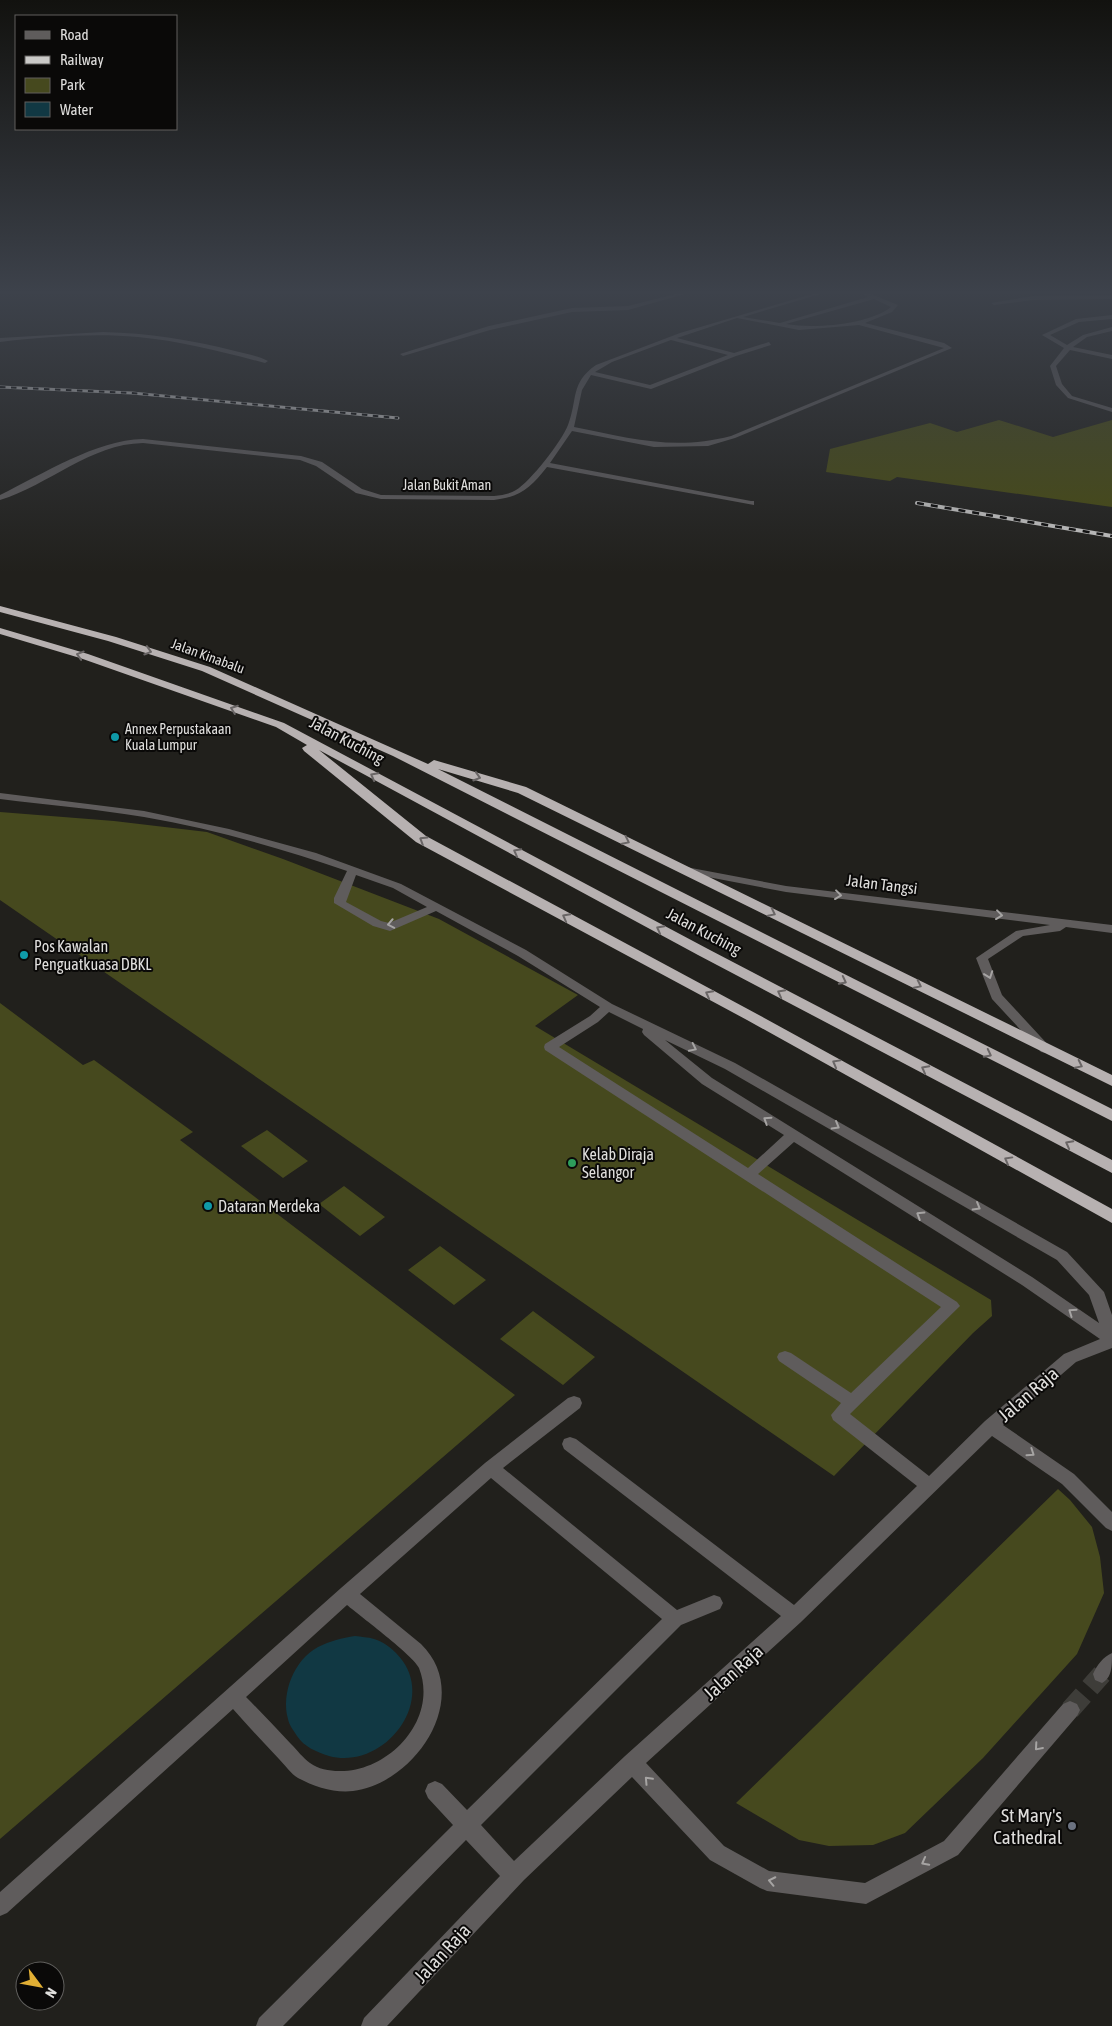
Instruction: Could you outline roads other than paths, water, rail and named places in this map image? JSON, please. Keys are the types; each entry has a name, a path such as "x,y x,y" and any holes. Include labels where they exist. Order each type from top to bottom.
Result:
{"highway":[{"name":"Jalan Kinabalu","path":"0,609 112,640 206,669 397,753"},
{"path":"0,631 84,656 280,725 421,839 752,1017 1112,1217"},
{"name":"Jalan Kuching","path":"280,725 703,952 1112,1167"},
{"path":"397,753 522,790 1112,1081"},
{"name":"Jalan Kuching","path":"397,753 1112,1116"}],"street":[{"name":"Jalan Bukit Aman","path":"0,498 98,450 113,444 132,440 301,458 319,464 359,492 381,497 494,498 507,496 520,491 530,484 570,428 581,385"},
{"path":"640,385 651,387 658,385"},
{"path":"570,428 654,445 708,444 733,437 860,385"},
{"path":"1059,385 1070,396 1112,410"},
{"path":"544,464 751,503"},
{"path":"3,800 144,814 187,823 271,843 397,886 522,953 608,1007 730,1066 1062,1256 1096,1292 1112,1339"},
{"path":"353,870 340,898 340,903 377,924 390,927 436,908"},
{"name":"Jalan Tangsi","path":"686,870 786,889 1112,929"},
{"name":"Jalan Tangsi","path":"1046,1048 996,996 982,958 1020,933 1075,925"},
{"path":"608,1007 594,1019 550,1047 952,1306 840,1415 872,1438 883,1450 928,1485"},
{"path":"634,1020 707,1082 1027,1281 1112,1339"},
{"path":"748,1175 792,1136"},
{"name":"Jalan Raja","path":"372,2026 514,1876 632,1763 795,1616 991,1426 1070,1358 1112,1339"},
{"path":"785,1357 852,1402"},
{"path":"0,1906 347,1594 491,1468 574,1403"},
{"path":"991,1426 1068,1479 1112,1523"},
{"path":"570,1444 795,1616"},
{"path":"491,1468 675,1619"},
{"path":"233,1696 303,1770 314,1777 337,1781 352,1781 386,1770 402,1758 418,1741 431,1712 434,1697 427,1663 347,1594"},
{"path":"267,2026 675,1619 714,1603"},
{"path":"632,1763 717,1853 767,1881 866,1894 951,1848 1070,1710"},
{"path":"435,1791 514,1876"}],"water":[{"path":"355,1636 377,1640 386,1644 396,1653 408,1671 412,1690 409,1709 400,1727 387,1742 369,1753 350,1758 329,1756 307,1746 300,1740 292,1728 286,1709 288,1688 296,1669 310,1653 327,1643"}],"tunnel":[{"path":"1070,1710 1102,1674"}],"railway":[{"path":"0,387 132,393 398,418"},
{"path":"917,503 1112,536"}],"place":[{"name":"Annex Perpustakaan Kuala Lumpur","path":"115,737"},
{"name":"Pos Kawalan Penguatkuasa DBKL","path":"24,955"},
{"name":"Kelab Diraja Selangor","path":"572,1163"},
{"name":"Dataran Merdeka","path":"208,1206"},
{"name":"St Mary's Cathedral","path":"1072,1826"}]}
